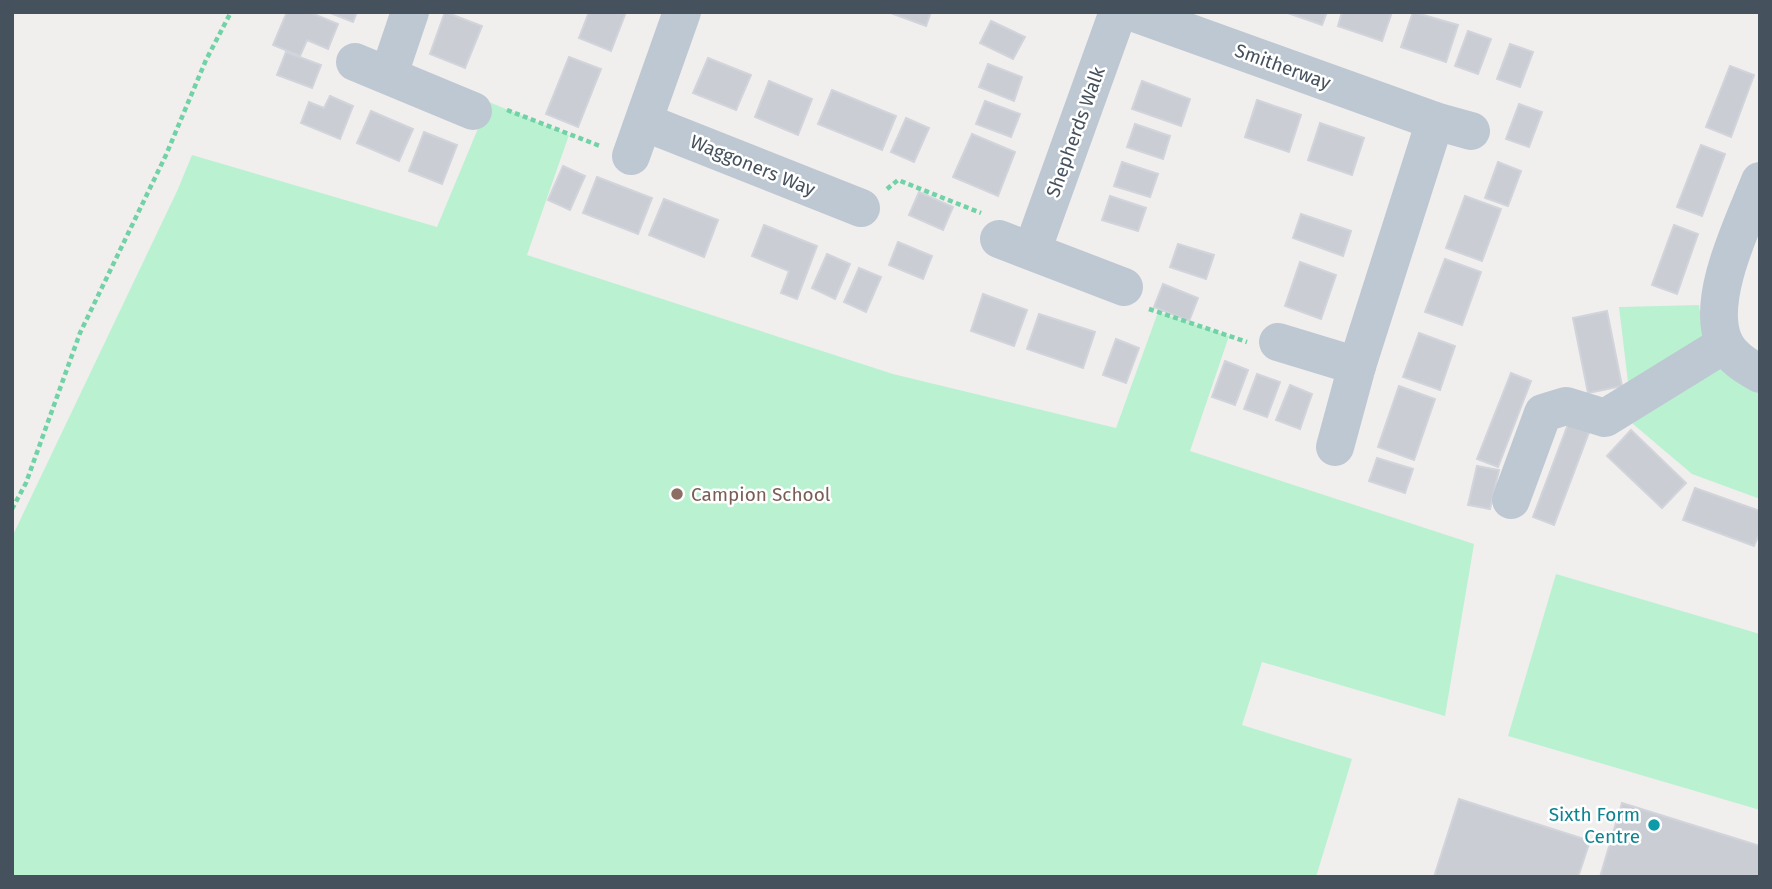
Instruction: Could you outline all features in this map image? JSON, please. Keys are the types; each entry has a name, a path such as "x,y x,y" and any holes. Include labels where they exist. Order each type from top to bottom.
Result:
{"street":[{"path":"410,12 372,68 487,109"},
{"path":"637,139 682,12"},
{"name":"Shepherds Walk","path":"1006,235 1118,12"},
{"name":"Smitherway","path":"1132,12 1435,121 1471,131"},
{"path":"1335,447 1357,366 1435,121"},
{"name":"Waggoners Way","path":"637,139 861,208"},
{"path":"1760,181 1729,264 1720,301 1719,318 1725,344 1733,354 1760,374"},
{"path":"1006,235 1124,287"},
{"path":"1278,342 1357,366"},
{"path":"1511,500 1543,413 1566,406 1605,418 1725,344"}],"path":[{"path":"12,509 26,483 79,333 166,155 206,60 231,12"},
{"path":"487,109 569,135 637,139"},
{"path":"861,208 898,180 1006,235"},
{"path":"1124,287 1127,296 1139,305 1243,341 1251,342 1258,338 1278,342"}],"green space":[{"name":"Campion School","path":"489,102 569,135 527,255 893,374 1116,428 1158,312 1229,336 1190,451 1474,544 1445,716 1262,662 1242,725 1352,759 1316,877 12,877 12,537 192,155 437,227"},
{"path":"1699,305 1704,338 1760,389 1760,499 1692,474 1633,424 1619,307"},
{"path":"1556,574 1760,634 1760,810 1508,736"}],"building":[{"path":"287,12 309,12 338,24 328,49 307,40 300,56 273,45"},
{"path":"328,12 357,12 353,22"},
{"path":"445,12 482,26 465,68 430,54"},
{"path":"589,12 626,12 611,51 579,38"},
{"path":"888,12 931,12 926,26"},
{"path":"1285,12 1327,12 1322,25"},
{"path":"1342,12 1392,12 1382,41 1338,26"},
{"path":"1413,12 1458,25 1446,62 1401,47"},
{"path":"991,21 1025,37 1013,59 980,43"},
{"path":"1468,31 1491,39 1478,74 1455,66"},
{"path":"1510,44 1533,52 1520,87 1497,79"},
{"path":"286,52 321,65 312,88 277,75"},
{"path":"569,57 601,69 578,127 546,114"},
{"path":"708,58 751,75 736,110 693,93"},
{"path":"988,64 1022,77 1014,101 979,87"},
{"path":"1730,66 1754,75 1731,137 1706,127"},
{"path":"769,81 812,99 798,135 755,117"},
{"path":"1142,81 1190,99 1181,126 1132,109"},
{"path":"832,90 896,116 882,150 818,124"},
{"path":"330,96 353,106 340,139 301,123 309,102 324,108"},
{"path":"1257,100 1301,115 1289,152 1245,137"},
{"path":"985,101 1020,114 1011,137 976,124"},
{"path":"1519,104 1542,112 1529,147 1506,139"},
{"path":"371,111 413,129 399,161 357,143"},
{"path":"906,118 929,128 914,162 891,152"},
{"path":"1320,123 1364,138 1352,175 1308,160"},
{"path":"1135,124 1170,136 1163,159 1127,147"},
{"path":"424,132 457,145 442,184 409,171"},
{"path":"972,134 1015,152 998,196 953,177"},
{"path":"1701,145 1725,154 1702,216 1677,207"},
{"path":"1122,162 1158,174 1150,197 1114,186"},
{"path":"1498,162 1521,171 1508,206 1485,198"},
{"path":"563,166 585,176 570,210 548,200"},
{"path":"597,177 652,198 638,234 583,213"},
{"path":"919,192 953,207 943,230 909,215"},
{"path":"1110,196 1146,208 1138,231 1102,220"},
{"path":"1465,196 1501,209 1482,261 1446,248"},
{"path":"664,199 718,220 704,257 649,235"},
{"path":"1301,214 1351,231 1343,256 1293,238"},
{"path":"764,225 817,246 797,299 781,293 789,271 752,256"},
{"path":"1674,225 1698,234 1677,294 1652,285"},
{"path":"898,242 932,256 923,279 889,265"},
{"path":"1178,244 1214,255 1206,279 1170,267"},
{"path":"827,254 850,264 835,299 812,288"},
{"path":"1445,259 1481,272 1462,325 1425,312"},
{"path":"1300,262 1336,275 1321,319 1285,306"},
{"path":"859,268 881,277 866,312 844,302"},
{"path":"1163,284 1198,298 1189,321 1154,307"},
{"path":"983,294 1027,310 1014,346 971,331"},
{"path":"1607,311 1622,386 1588,393 1573,318"},
{"path":"1039,314 1095,332 1083,368 1027,349"},
{"path":"1419,333 1455,346 1440,390 1403,377"},
{"path":"1116,339 1139,348 1126,383 1103,375"},
{"path":"1225,361 1248,370 1235,405 1212,397"},
{"path":"1511,373 1531,381 1498,467 1477,459"},
{"path":"1257,374 1280,382 1267,417 1244,409"},
{"path":"1290,385 1312,394 1300,429 1276,420"},
{"path":"1399,386 1435,399 1414,460 1378,447"},
{"path":"1570,419 1591,427 1554,525 1533,517"},
{"path":"1631,430 1686,483 1662,508 1607,456"},
{"path":"1377,458 1413,469 1405,493 1369,481"},
{"path":"1477,466 1499,470 1490,509 1468,505"},
{"path":"1695,488 1760,511 1760,532 1754,546 1683,520"},
{"path":"1459,799 1590,841 1578,877 1434,877"},
{"name":"Sixth Form Centre","path":"1622,803 1760,846 1760,877 1600,877"}],"place":[{"name":"Campion School","path":"677,494"},
{"name":"Sixth Form Centre","path":"1654,825"}]}
